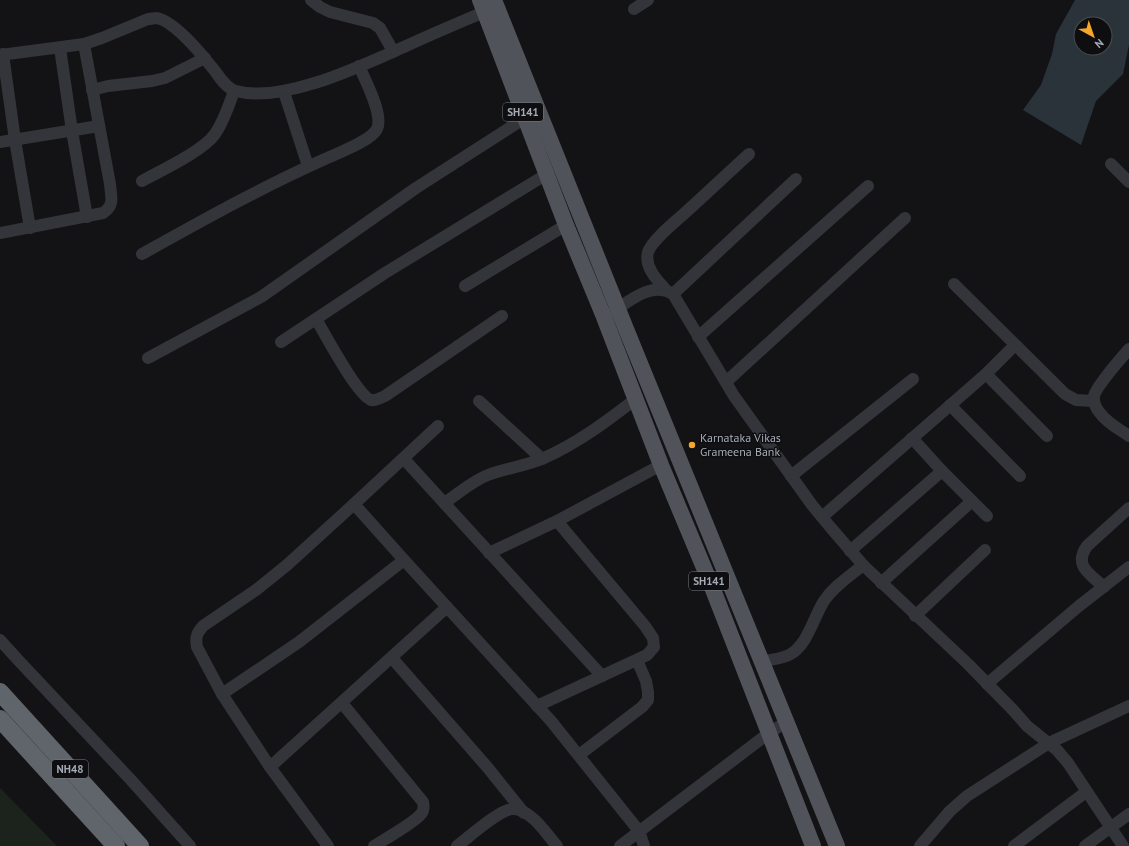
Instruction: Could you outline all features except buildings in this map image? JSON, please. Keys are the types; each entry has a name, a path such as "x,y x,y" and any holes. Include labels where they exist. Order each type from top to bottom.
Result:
{"highway":[{"name":"NH48","path":"0,692 140,846"},
{"name":"NH48","path":"0,719 116,846"}],"main road":[{"name":"SH141","path":"486,4 526,118 566,224"},
{"name":"SH141","path":"486,4 581,218 618,308"},
{"path":"566,224 604,317"},
{"path":"618,308 837,846"},
{"name":"SH141","path":"604,317 637,398 661,465 712,587 813,846"}],"street":[{"path":"311,0 330,12 373,23 380,28 393,51"},
{"path":"634,9 648,0"},
{"path":"30,228 2,54 84,44 148,19 156,18 170,25 186,37 205,58 224,83 234,91 250,94 284,92 359,66 393,51 486,4"},
{"path":"0,233 103,213 111,205 112,198 110,184 84,44"},
{"path":"60,48 72,131 87,217"},
{"path":"92,90 108,86 165,78 205,58"},
{"path":"142,254 238,200 373,135 378,128 379,121 376,108 359,66"},
{"path":"142,181 197,150 209,141 216,133 221,123 234,91"},
{"path":"284,92 308,166"},
{"path":"148,358 261,298 416,188 526,118"},
{"path":"0,142 99,126"},
{"path":"749,154 669,227 652,246 648,253 648,261 652,274 669,292 734,396 822,517 863,565 987,684 1027,726 1049,743 1068,763 1123,846"},
{"path":"1111,164 1129,182"},
{"path":"281,342 385,273 547,174"},
{"path":"669,292 796,179"},
{"path":"698,337 868,186"},
{"path":"726,382 905,218"},
{"path":"465,286 566,224"},
{"path":"954,284 1065,394 1076,400 1094,401"},
{"path":"604,317 643,292 656,289 669,292"},
{"path":"316,319 359,389 370,399 377,400 502,316"},
{"path":"822,517 986,374 1015,345"},
{"path":"1129,349 1094,394 1094,401 1099,413 1108,422 1129,436"},
{"path":"986,374 1047,436"},
{"path":"791,476 913,380"},
{"path":"444,503 487,476 542,459 569,446 592,432 637,398"},
{"path":"479,401 542,459"},
{"path":"950,405 1020,476"},
{"path":"328,846 270,767 222,694 197,647 196,639 198,632 211,620 256,590 281,570 404,459 438,426"},
{"path":"912,438 942,471 987,516"},
{"path":"404,459 602,676"},
{"path":"489,553 557,521 661,465"},
{"path":"850,551 942,471"},
{"path":"881,582 972,501"},
{"path":"354,504 537,706 579,755 639,831 644,846"},
{"path":"1104,587 1087,572 1082,565 1081,558 1087,546 1129,508"},
{"path":"537,706 647,655 654,647 653,638 557,521"},
{"path":"915,616 985,550"},
{"path":"222,694 299,642 404,560"},
{"path":"762,661 782,657 794,652 801,645 825,600 863,565"},
{"path":"987,684 1042,637 1129,567"},
{"path":"270,767 447,607"},
{"path":"0,640 131,780 190,846"},
{"path":"392,658 488,768 524,813"},
{"path":"579,755 642,708 648,700 646,681 637,660"},
{"path":"342,703 423,802 424,808 422,814 374,846"},
{"path":"920,846 950,811 967,796 1049,743 1129,706"},
{"path":"620,846 769,733 786,722"},
{"path":"1014,846 1086,792"},
{"path":"457,846 496,816 507,810 515,809 524,813 539,824 557,846"},
{"path":"1085,846 1129,814"}],"shaded area":[{"path":"1075,0 1129,0 1129,45 1123,74 1096,101 1081,145 1023,110 1041,85 1052,54 1056,34"},
{"path":"0,788 57,846 0,846"}],"place":[{"name":"Karnataka Vikas Grameena Bank","path":"692,445"}]}
